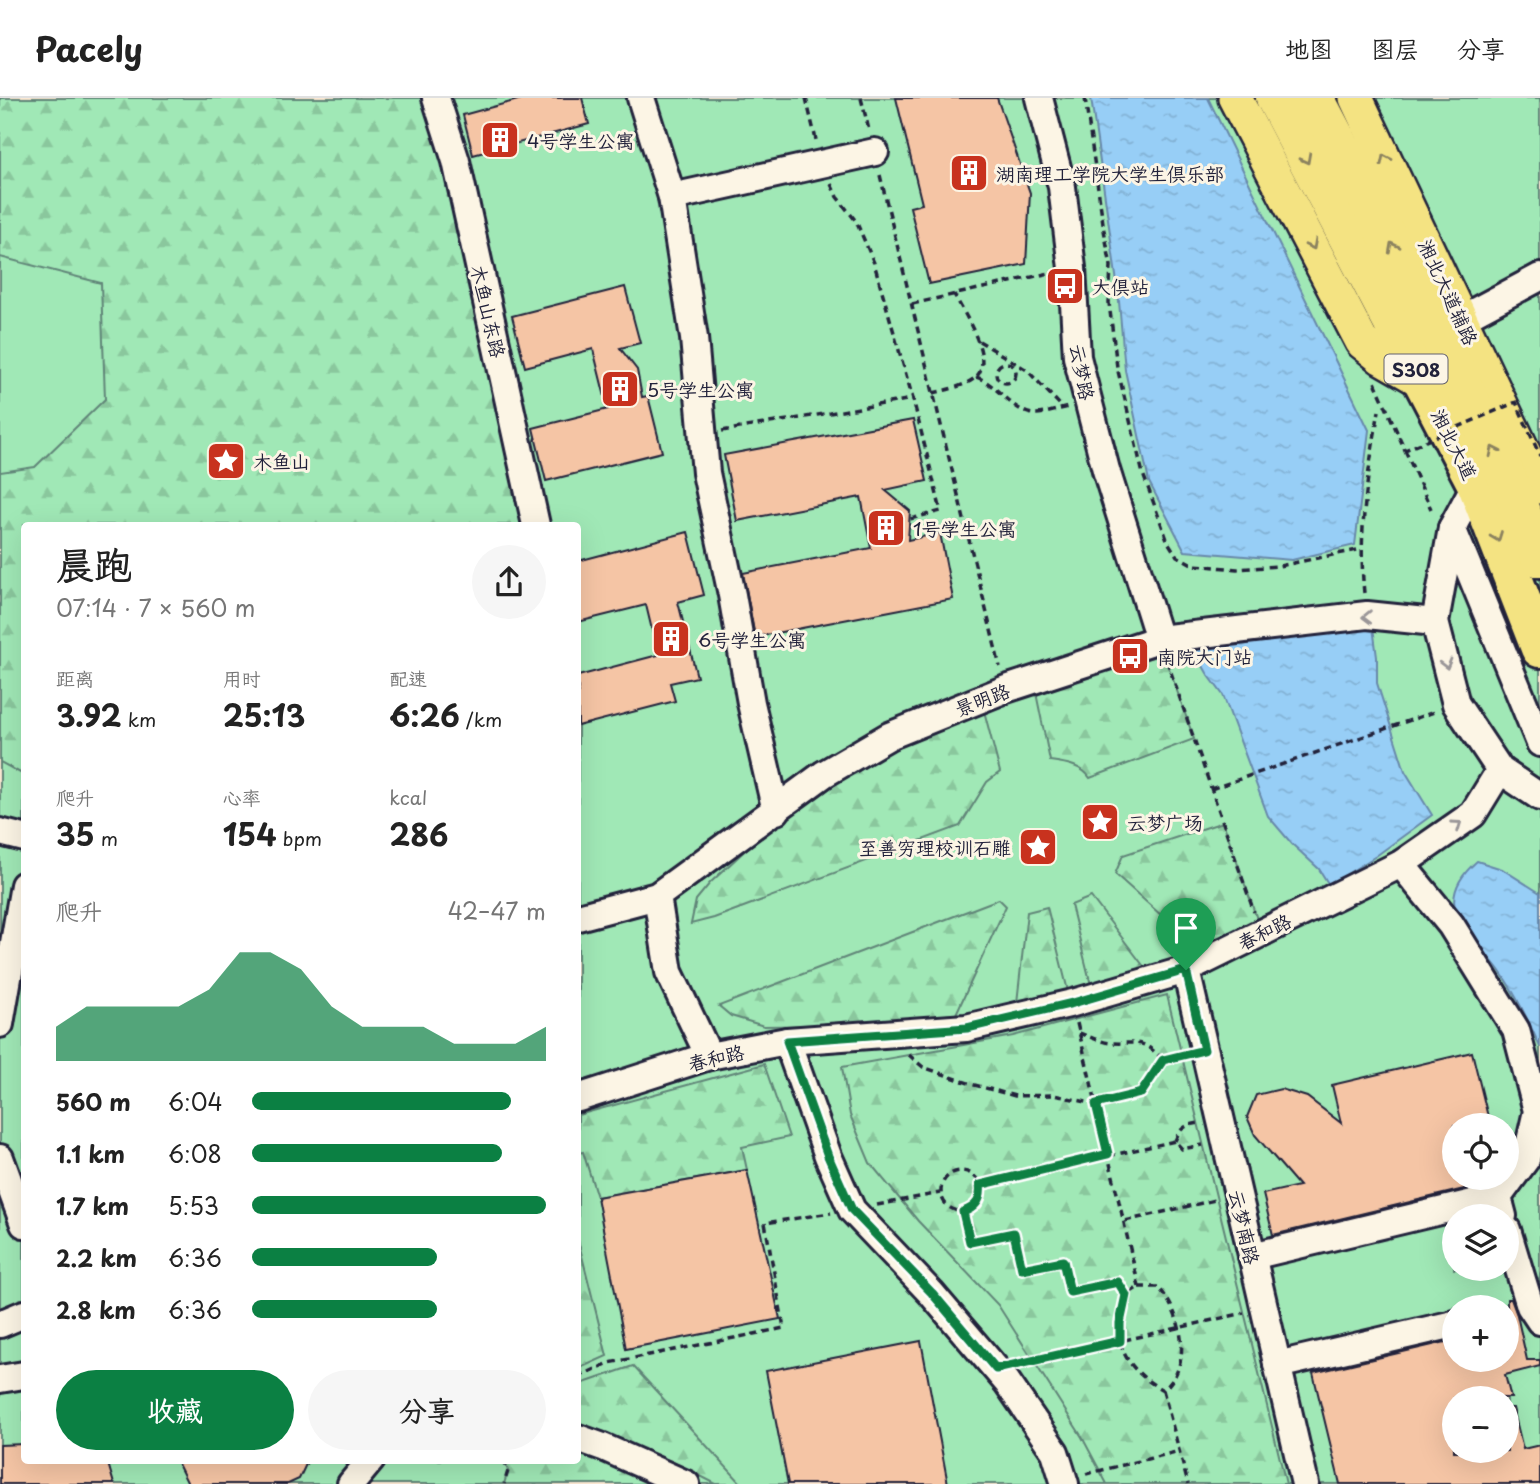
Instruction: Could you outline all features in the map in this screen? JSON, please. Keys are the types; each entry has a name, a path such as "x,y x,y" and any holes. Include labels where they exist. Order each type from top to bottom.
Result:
{"highway":[{"name":"湘北大道","path":"1275,98 1476,483 1540,648"},
{"name":"湘北大道","path":"1315,98 1449,325 1540,558"}],"main road":[{"path":"1235,98 1362,342 1382,358 1422,381"},
{"name":"湘北大道辅路","path":"1356,98 1449,325 1540,487"}],"street":[{"name":"木鱼山东路","path":"436,98 456,161 535,522"},
{"path":"641,98 672,197 694,338 706,473 733,595 751,703 776,811"},
{"name":"云梦路","path":"1039,98 1062,187 1072,268 1077,357 1076,405 1106,470 1159,639"},
{"path":"672,197 875,152"},
{"path":"1449,325 1540,277"},
{"path":"1476,483 1452,528 1434,622 1456,704 1500,770 1540,797"},
{"path":"1452,528 1540,743"},
{"name":"景明路","path":"581,916 657,896 824,774 889,736 1006,689 1159,639 1367,615 1434,622"},
{"name":"春和路","path":"581,1097 709,1056 787,1041 967,1028 1073,1003 1186,970 1401,863 1473,814 1500,770"},
{"path":"0,832 21,837"},
{"path":"1401,863 1451,925 1516,1030 1537,1111 1527,1160 1502,1204"},
{"path":"657,896 669,972 709,1056"},
{"path":"0,1024 21,902"},
{"name":"云梦南路","path":"1186,970 1305,1484"},
{"path":"787,1041 828,1156 852,1210 932,1293 996,1369 1055,1452 1065,1482"},
{"path":"0,1158 21,1216"},
{"path":"1252,1256 1442,1218"},
{"path":"1519,1281 1526,1313"},
{"path":"0,1324 21,1315"},
{"path":"1277,1365 1442,1327"},
{"path":"0,1379 21,1376"},
{"path":"581,1439 686,1484"},
{"path":"351,1484 368,1464"}],"path":[{"path":"806,98 822,164 837,197 856,221 874,263 913,399 941,511 910,519"},
{"path":"861,98 1006,689"},
{"path":"1085,98 1111,266 1109,303 1117,367 1143,474 1168,542 1177,556 1194,565 1237,569 1279,566 1362,549"},
{"path":"912,304 1072,268"},
{"path":"954,294 981,347 982,367 976,377"},
{"path":"977,340 1014,364 1027,369 1057,404 1076,405"},
{"path":"1014,364 1014,379 1006,383 999,381 996,376 998,366 1014,364"},
{"path":"933,393 976,377 985,379 1023,411 1034,415 1076,405"},
{"path":"994,387 999,381"},
{"path":"1375,382 1431,509"},
{"path":"703,435 913,399"},
{"path":"1405,450 1516,402 1540,456"},
{"path":"1367,615 1363,591 1362,549 1369,461 1379,411"},
{"path":"1159,639 1261,933"},
{"path":"1211,789 1456,704"},
{"path":"1073,1003 1139,1287"},
{"path":"1079,1033 1110,1043 1132,1041 1149,1046 1163,1060"},
{"path":"882,1034 923,1067 971,1084 1015,1096 1054,1094 1096,1104 1141,1093 1163,1060 1204,1050"},
{"path":"1175,1141 1185,1125 1223,1129"},
{"path":"1175,1141 1182,1149 1223,1129"},
{"path":"980,1185 1175,1141"},
{"path":"954,1171 968,1172 979,1181 981,1194 979,1200 963,1212 950,1209 940,1193 943,1180 954,1171"},
{"path":"581,1376 609,1363 784,1328 765,1223 940,1193"},
{"path":"1125,1221 1238,1195"},
{"path":"963,1212 970,1242 1014,1233 1022,1269 1063,1261 1070,1292 1118,1282 1126,1295 1120,1323 1120,1341 1133,1367 1146,1381 1163,1390 1188,1484"},
{"path":"1126,1295 1139,1287 1158,1287 1166,1297 1178,1327 1182,1351 1179,1367 1172,1383 1163,1390"},
{"path":"996,1369 1264,1308"},
{"path":"1065,1482 1180,1451"},
{"path":"504,1484 508,1471 505,1464"}],"green space":[{"path":"0,98 1540,98 1540,1484 0,1484"},
{"path":"0,98 436,98 535,522 21,522 21,773 0,762 0,472 35,467 105,399 101,283 0,257"},
{"path":"1164,654 1194,739 1090,778 1078,767 1050,761 1035,688"},
{"path":"983,707 1000,772 987,782 960,826 714,918 691,924 696,900 710,883 768,829 831,784 913,737"},
{"path":"1223,822 1258,922 1199,949 1115,874 1123,855"},
{"path":"1091,897 1145,968 1091,985 1071,905"},
{"path":"999,899 1006,906 956,1014 836,1025 764,1026 731,1016 719,1006"},
{"path":"1047,907 1068,991 1017,1003 1027,912"},
{"path":"1167,995 1286,1484 1107,1484 1082,1437 998,1305 918,1221 870,1163 850,1115 842,1067 1013,1036"},
{"path":"764,1064 789,1137 742,1147 747,1170 597,1197 581,1152 581,1114"},
{"path":"581,1252 607,1356 581,1368"},
{"path":"633,1366 742,1484 716,1484 673,1462 611,1437 581,1429 581,1384"},
{"path":"581,1439 686,1484 504,1484 508,1471 505,1464 581,1464"}],"water":[{"path":"1091,98 1208,98 1369,430 1355,545 1292,560 1185,551 1149,482 1125,370 1118,290"},
{"path":"1373,627 1377,683 1405,771 1432,815 1376,856 1329,885 1319,869 1292,844 1268,816 1223,695 1193,648"},
{"path":"1477,861 1502,869 1540,893 1540,1047 1505,979 1458,919 1454,905 1456,890 1466,872"}],"building":[{"name":"4号学生公寓","path":"525,98 582,98 589,124 473,155 463,115"},
{"name":"湖南理工学院大学生俱乐部","path":"896,98 997,98 1030,193 1026,264 929,284 910,207 922,204"},
{"name":"5号学生公寓","path":"625,287 640,343 620,348 637,370 642,397 648,396 662,452 546,481 533,428 608,409 593,349 525,367 512,316"},
{"name":"1号学生公寓","path":"913,420 927,481 885,490 910,511 908,540 940,533 953,599 755,637 743,573 871,548 861,497 737,521 724,455"},
{"name":"6号学生公寓","path":"688,532 704,595 678,602 697,677 670,683 675,701 581,725 581,675 658,655 646,605 581,621 581,560"},
{"path":"1472,1052 1487,1113 1442,1113 1442,1190 1460,1190 1273,1235 1263,1194 1299,1186 1255,1135 1247,1117 1256,1095 1281,1089 1307,1097 1341,1123 1332,1085"},
{"path":"747,1170 780,1319 626,1349 597,1197"},
{"path":"1519,1324 1527,1360 1540,1360 1540,1366 1519,1371"},
{"path":"921,1341 948,1484 788,1484 766,1371"},
{"path":"1442,1343 1442,1372 1517,1372 1505,1375 1508,1386 1442,1386 1442,1463 1519,1463 1519,1433 1523,1449 1540,1445 1540,1484 1340,1484 1313,1373"},
{"path":"21,1444 21,1464 108,1464 114,1484 0,1484 0,1445"},
{"path":"178,1464 306,1464 299,1479 288,1484 188,1484"}],"place":[{"name":"4号学生公寓","path":"500,140"},
{"name":"湖南理工学院大学生俱乐部","path":"969,173"},
{"name":"大俱站","path":"1065,286"},
{"name":"5号学生公寓","path":"620,389"},
{"name":"木鱼山","path":"226,461"},
{"name":"1号学生公寓","path":"886,528"},
{"name":"6号学生公寓","path":"671,639"},
{"name":"南院大门站","path":"1130,656"},
{"name":"云梦广场","path":"1100,822"},
{"name":"至善穷理校训石雕","path":"1038,847"}],"route":[{"path":"1186,970 1204,1050 1163,1060 1156,1075 1141,1093 1096,1104 1108,1154 980,1185 979,1200 975,1206 963,1212 970,1242 1014,1233 1022,1269 1063,1261 1070,1292 1118,1282 1126,1295 1120,1323 1120,1341 996,1369 932,1293 852,1210 828,1156 787,1041 967,1028 1073,1003 1186,970"}]}
